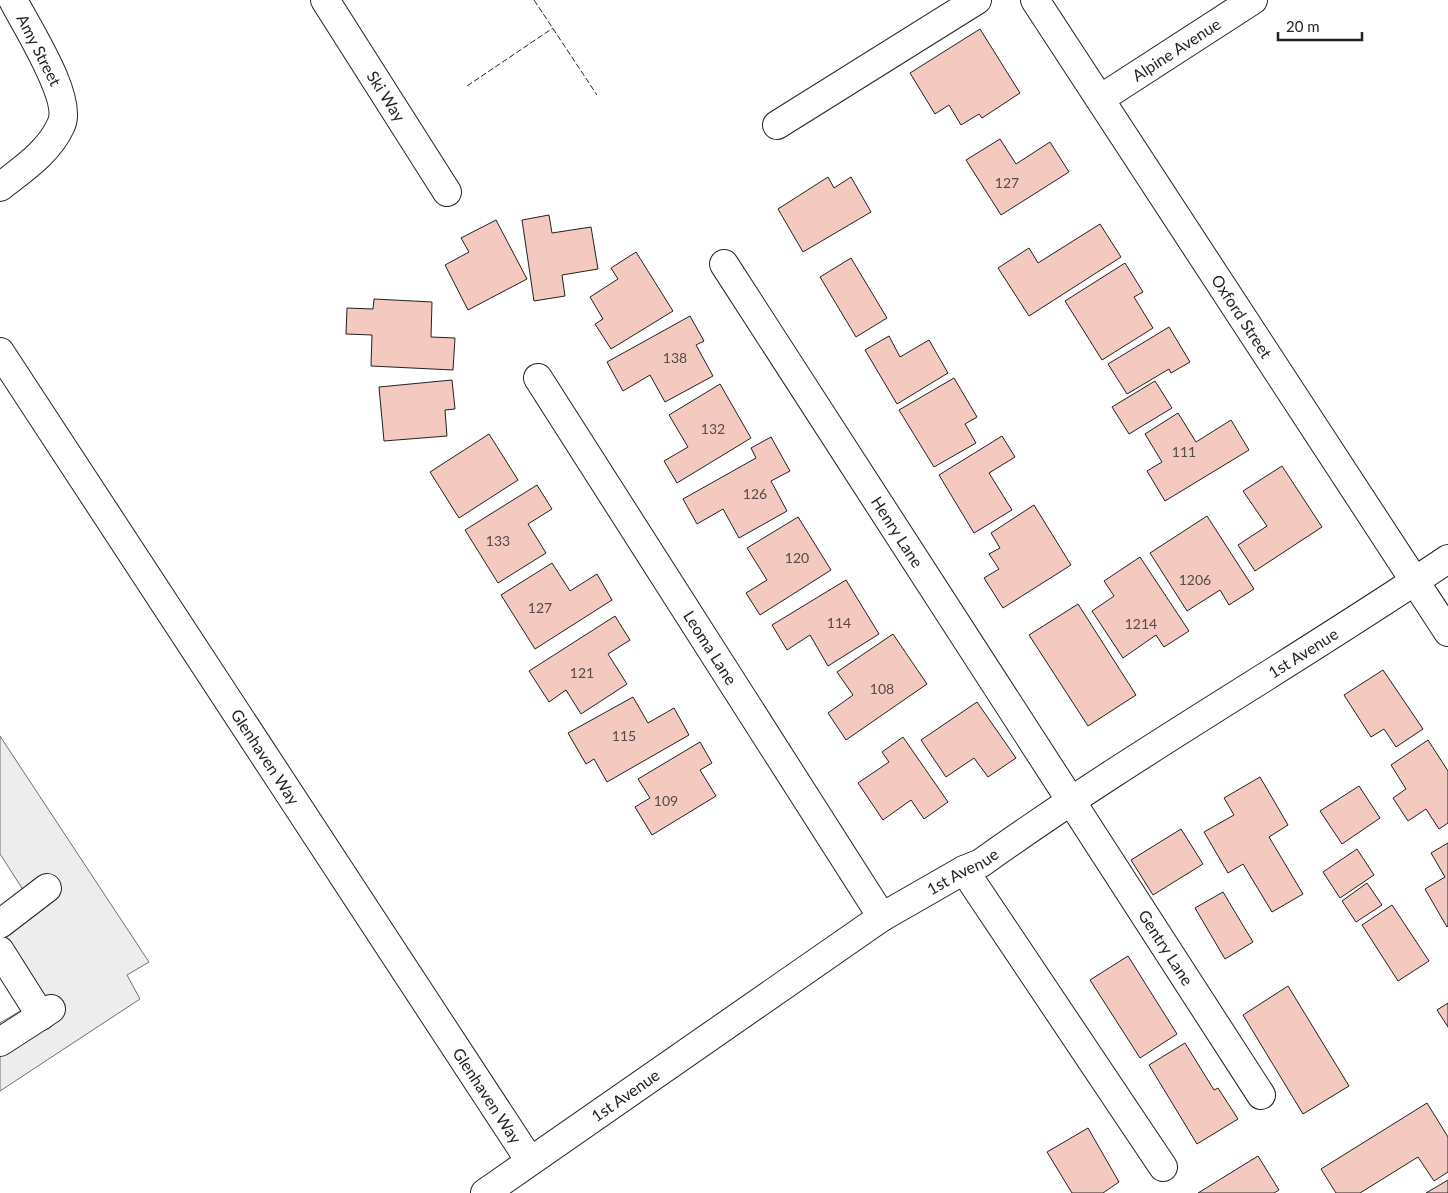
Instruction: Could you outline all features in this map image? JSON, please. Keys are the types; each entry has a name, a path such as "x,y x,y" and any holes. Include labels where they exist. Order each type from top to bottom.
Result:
{"street":[{"name":"Amy Street","path":"0,187 41,155 62,124 64,102 57,82 13,0"},
{"name":"Ski Way","path":"325,0 447,192"},
{"path":"776,125 977,0"},
{"name":"Oxford Street","path":"1035,0 1448,632"},
{"name":"Alpine Avenue","path":"1100,98 1253,0"},
{"name":"Henry Lane","path":"724,264 1071,800"},
{"name":"Glenhaven Way","path":"0,352 530,1161"},
{"name":"Leoma Lane","path":"538,378 882,918"},
{"name":"1st Avenue","path":"485,1193 882,918 964,870 980,863 1071,800 1374,610 1448,559"},
{"name":"Gentry Lane","path":"1071,800 1261,1095"},
{"path":"964,870 1163,1166"},
{"path":"0,924 48,888"},
{"path":"0,951 46,1013 0,1042"}],"shaded area":[{"path":"0,736 149,962 127,975 140,999 0,1091 0,1023 42,998 0,926 31,902 0,854"}],"building":[{"path":"980,29 1020,93 982,118 979,114 961,125 949,105 935,114 910,73"},
{"path":"1000,139 1016,164 1050,142 1069,172 1001,215 966,160"},
{"path":"828,177 834,188 851,177 871,212 803,252 778,209"},
{"path":"549,215 552,233 591,227 598,269 562,275 565,296 534,301 522,220"},
{"path":"496,220 527,279 468,310 445,265 469,252 461,238"},
{"path":"1100,224 1121,257 1029,316 998,268 1029,248 1038,263"},
{"path":"636,252 673,311 611,349 595,324 603,319 590,297 618,279 611,268"},
{"path":"851,258 887,318 856,337 820,277"},
{"path":"1125,263 1143,292 1134,297 1153,328 1102,360 1065,301"},
{"path":"374,299 432,302 431,337 455,338 453,370 371,366 372,335 346,334 347,308 373,309"},
{"path":"690,316 704,341 696,345 713,376 665,402 650,375 623,391 607,362"},
{"path":"1169,327 1190,362 1171,373 1169,369 1127,394 1108,364"},
{"path":"889,336 900,357 929,340 948,373 897,404 865,350"},
{"path":"954,378 977,417 965,424 976,443 934,467 899,410"},
{"path":"452,380 455,409 445,410 447,436 384,441 379,387"},
{"path":"1155,381 1172,408 1129,434 1112,407"},
{"path":"720,384 751,438 677,483 664,461 688,447 669,415"},
{"path":"1178,413 1196,442 1231,420 1249,450 1165,501 1147,471 1162,462 1145,434"},
{"path":"489,434 518,480 459,518 430,472"},
{"path":"1002,436 1015,457 989,473 1012,510 974,533 939,475"},
{"path":"771,437 790,471 771,481 787,511 739,538 723,509 697,524 683,499 756,458 751,448"},
{"path":"1282,466 1322,527 1255,571 1238,545 1267,526 1243,491"},
{"path":"537,485 552,509 528,524 546,553 498,583 465,530"},
{"path":"1034,505 1071,565 1003,608 984,578 999,569 989,554 1000,548 991,533"},
{"path":"1207,516 1254,589 1229,605 1220,590 1187,611 1150,553"},
{"path":"798,517 831,570 760,615 746,593 767,580 747,548"},
{"path":"1140,557 1189,631 1164,647 1156,635 1123,658 1092,611 1114,596 1104,581"},
{"path":"552,563 570,591 597,574 612,600 535,649 501,595"},
{"path":"846,580 879,634 828,666 810,635 787,650 772,625"},
{"path":"1078,604 1136,695 1088,726 1029,635"},
{"path":"615,616 630,640 608,654 627,684 581,714 566,690 549,702 529,671"},
{"path":"893,634 927,684 846,740 828,713 853,695 837,672"},
{"path":"1383,670 1423,729 1396,747 1384,729 1371,737 1344,695"},
{"path":"633,697 648,723 674,708 689,735 607,782 594,759 586,764 568,733"},
{"path":"977,702 1016,758 988,777 974,758 946,777 921,740"},
{"path":"903,737 948,802 924,819 911,800 883,820 858,783 889,762 882,752"},
{"path":"1428,740 1448,771 1448,823 1439,829 1426,809 1408,821 1393,798 1406,789 1391,765"},
{"path":"700,742 712,763 700,770 716,796 652,835 635,807 650,798 638,779"},
{"path":"1260,777 1288,825 1269,837 1303,894 1272,912 1243,864 1228,873 1204,832 1234,815 1224,798"},
{"path":"1359,786 1380,818 1342,844 1320,811"},
{"path":"1181,829 1203,864 1153,895 1131,860"},
{"path":"1448,843 1447,927 1425,889 1445,877 1431,853"},
{"path":"1357,849 1374,875 1340,898 1323,872"},
{"path":"1367,883 1382,905 1356,922 1342,901"},
{"path":"1223,892 1253,942 1225,959 1195,908"},
{"path":"1392,905 1429,961 1398,981 1362,925"},
{"path":"1128,956 1177,1034 1140,1058 1090,980"},
{"path":"1288,986 1349,1086 1303,1114 1243,1015"},
{"path":"1448,1003 1448,1027 1437,1010"},
{"path":"1185,1043 1214,1090 1218,1088 1238,1119 1197,1144 1149,1065"},
{"path":"1427,1103 1448,1137 1448,1172 1434,1181 1418,1157 1360,1193 1336,1193 1321,1169"},
{"path":"1088,1128 1119,1182 1103,1193 1072,1193 1047,1152"},
{"path":"1258,1156 1279,1190 1274,1193 1198,1193"},
{"path":"1448,1180 1448,1193 1426,1193"}],"fence":[{"path":"534,0 597,95"},
{"path":"467,86 553,28"}]}
